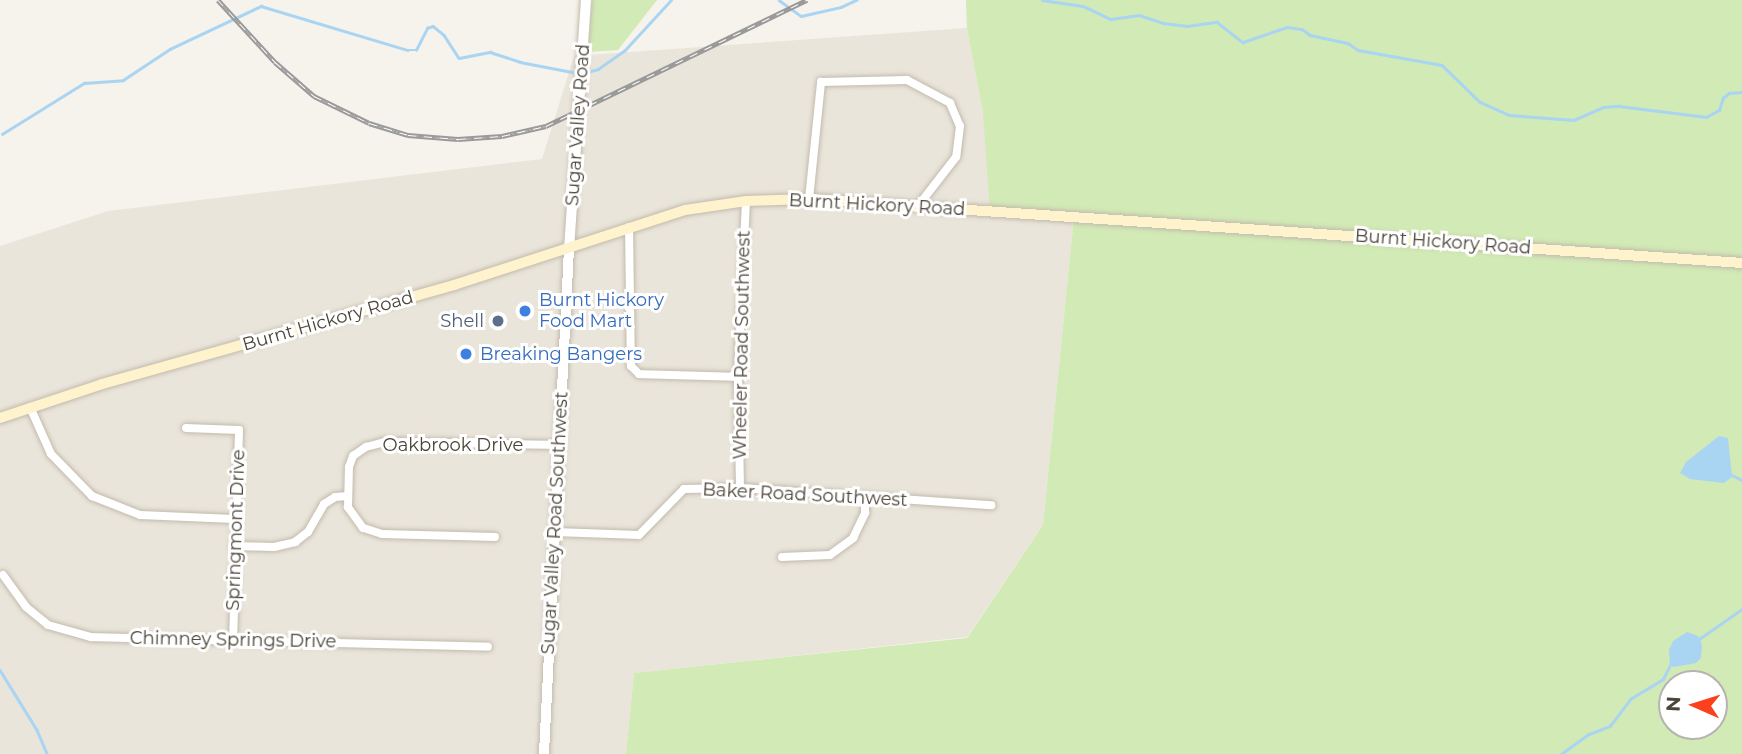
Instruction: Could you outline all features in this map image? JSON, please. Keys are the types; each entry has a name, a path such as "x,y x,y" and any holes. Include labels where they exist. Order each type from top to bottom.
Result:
{"main road":[{"name":"Burnt Hickory Road","path":"0,418 569,249 685,209 746,201 809,199 1742,263"}],"street":[{"name":"Sugar Valley Road","path":"569,249 586,0"},
{"path":"809,199 821,82 907,80 950,103 960,126 956,156 918,206"},
{"name":"Wheeler Road Southwest","path":"740,488 738,377 746,201"},
{"path":"629,227 628,358 639,374 738,377"},
{"name":"Sugar Valley Road Southwest","path":"544,754 569,249"},
{"path":"30,407 51,454 92,496 139,515 234,519"},
{"name":"Springmont Drive","path":"186,428 239,430 234,519 233,640"},
{"name":"Oakbrook Drive","path":"348,496 349,467 353,456 385,442 558,445"},
{"name":"Baker Road Southwest","path":"555,532 639,535 684,489 740,488 991,505"},
{"path":"234,546 284,546 295,542 308,532 324,504 335,497 348,496 352,516 371,532 495,537"},
{"path":"782,557 830,555 853,538 865,513 865,498"},
{"name":"Chimney Springs Drive","path":"3,576 26,607 48,625 91,637 488,647"}],"shaded area":[{"path":"967,28 983,113 1074,217 1043,525 967,637 634,673 626,754 0,754 0,246 108,211 542,159 574,56"}],"green space":[{"path":"592,0 657,0 618,50 588,52"},
{"path":"966,0 1742,0 1742,754 626,754 634,673 967,638 1043,525 1074,217 990,211 983,113 967,28"}],"water":[{"path":"1719,436 1728,438 1732,477 1724,483 1690,479 1680,473 1686,462"},
{"path":"1687,632 1698,636 1702,645 1701,658 1696,663 1674,667 1670,665 1669,650 1673,641"}],"waterway":[{"path":"584,73 598,69 624,51 671,0"},
{"path":"779,0 801,16 841,7 856,0"},
{"path":"1042,0 1083,6 1111,19 1139,15 1163,23 1187,26 1217,22 1243,42 1287,27 1302,29 1310,35 1348,43 1358,50 1442,65 1480,102 1509,115 1574,120 1603,107 1619,106 1706,117 1719,110 1723,98 1729,93 1742,92"},
{"path":"2,134 84,83 123,80 170,49 261,6 408,50 416,50 427,28 433,26 444,35 459,58 490,52 520,62 577,73"},
{"path":"1732,475 1742,480"},
{"path":"1699,639 1742,609"},
{"path":"1561,754 1589,734 1610,726 1630,699 1663,679 1670,665"},
{"path":"0,670 37,730 47,754"}],"railway":[{"path":"218,0 275,62 314,96 369,123 408,135 458,139 502,136 546,126 807,0"}],"place":[{"name":"Burnt Hickory Food Mart","path":"525,311"},
{"name":"Shell","path":"498,321"},
{"name":"Breaking Bangers","path":"466,354"}]}
